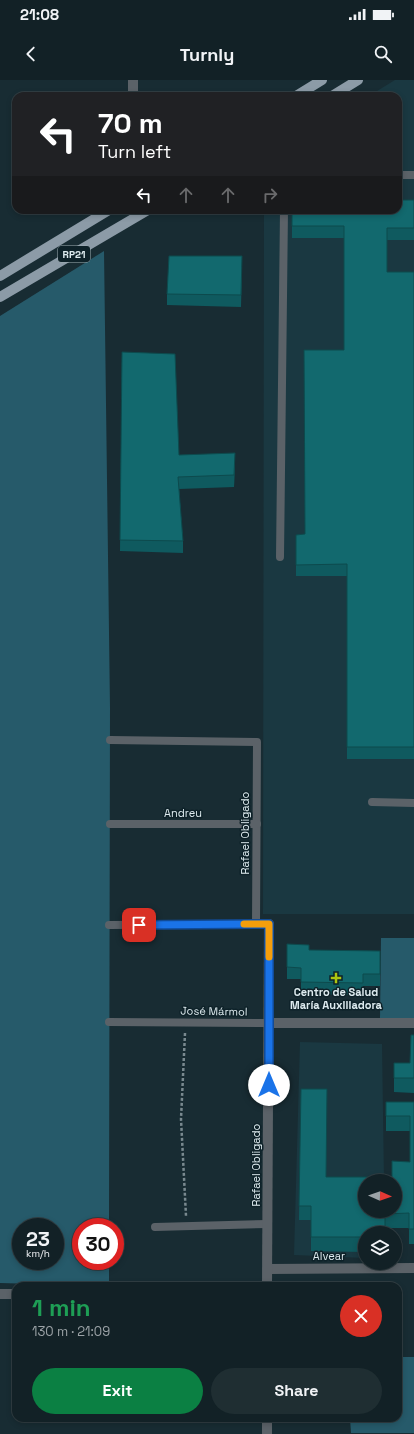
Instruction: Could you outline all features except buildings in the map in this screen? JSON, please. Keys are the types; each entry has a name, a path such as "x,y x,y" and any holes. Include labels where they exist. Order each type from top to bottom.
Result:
{"main road":[{"path":"302,92 322,80"},
{"path":"338,92 358,80"},
{"name":"RP21","path":"0,276 102,214"},
{"name":"RP21","path":"0,297 135,214"}],"street":[{"path":"133,80 133,92"},
{"name":"Rafael Obligado","path":"267,1282 269,924"},
{"name":"José Mármol","path":"269,1023 414,1023"},
{"name":"Alvear","path":"268,1269 414,1268"},
{"path":"0,1294 12,1294"},
{"path":"267,1422 267,1434"}],"lane":[{"path":"402,175 414,175"},
{"path":"280,558 284,214"},
{"name":"Rafael Obligado","path":"110,740 257,742 256,924"},
{"path":"372,802 414,804"},
{"name":"Andreu","path":"110,824 257,824"},
{"path":"110,925 269,924"},
{"name":"José Mármol","path":"109,1022 269,1023"},
{"path":"155,1226 268,1224"}],"path":[{"path":"185,1022 181,1119 187,1226"}],"shaded area":[{"path":"395,80 414,80 414,914 263,914 264,214 402,214 402,92 376,92"},
{"path":"104,251 110,708 109,1218 72,1218 72,1270 109,1270 109,1282 12,1282 12,1283 0,1283 0,316"},
{"path":"381,938 414,938 414,1020 380,1019"},
{"path":"300,1042 382,1044 384,1174 358,1174 358,1218 365,1218 365,1226 358,1226 358,1258 294,1255"},
{"path":"402,1357 414,1357 414,1433 351,1433 350,1422 402,1422"}],"slow traffic":[{"path":"244,924 269,924 269,957"}],"place":[{"name":"Centro de Salud María Auxiliadora","path":"336,978"}],"route":[{"path":"139,925 269,924 269,1085"}]}
